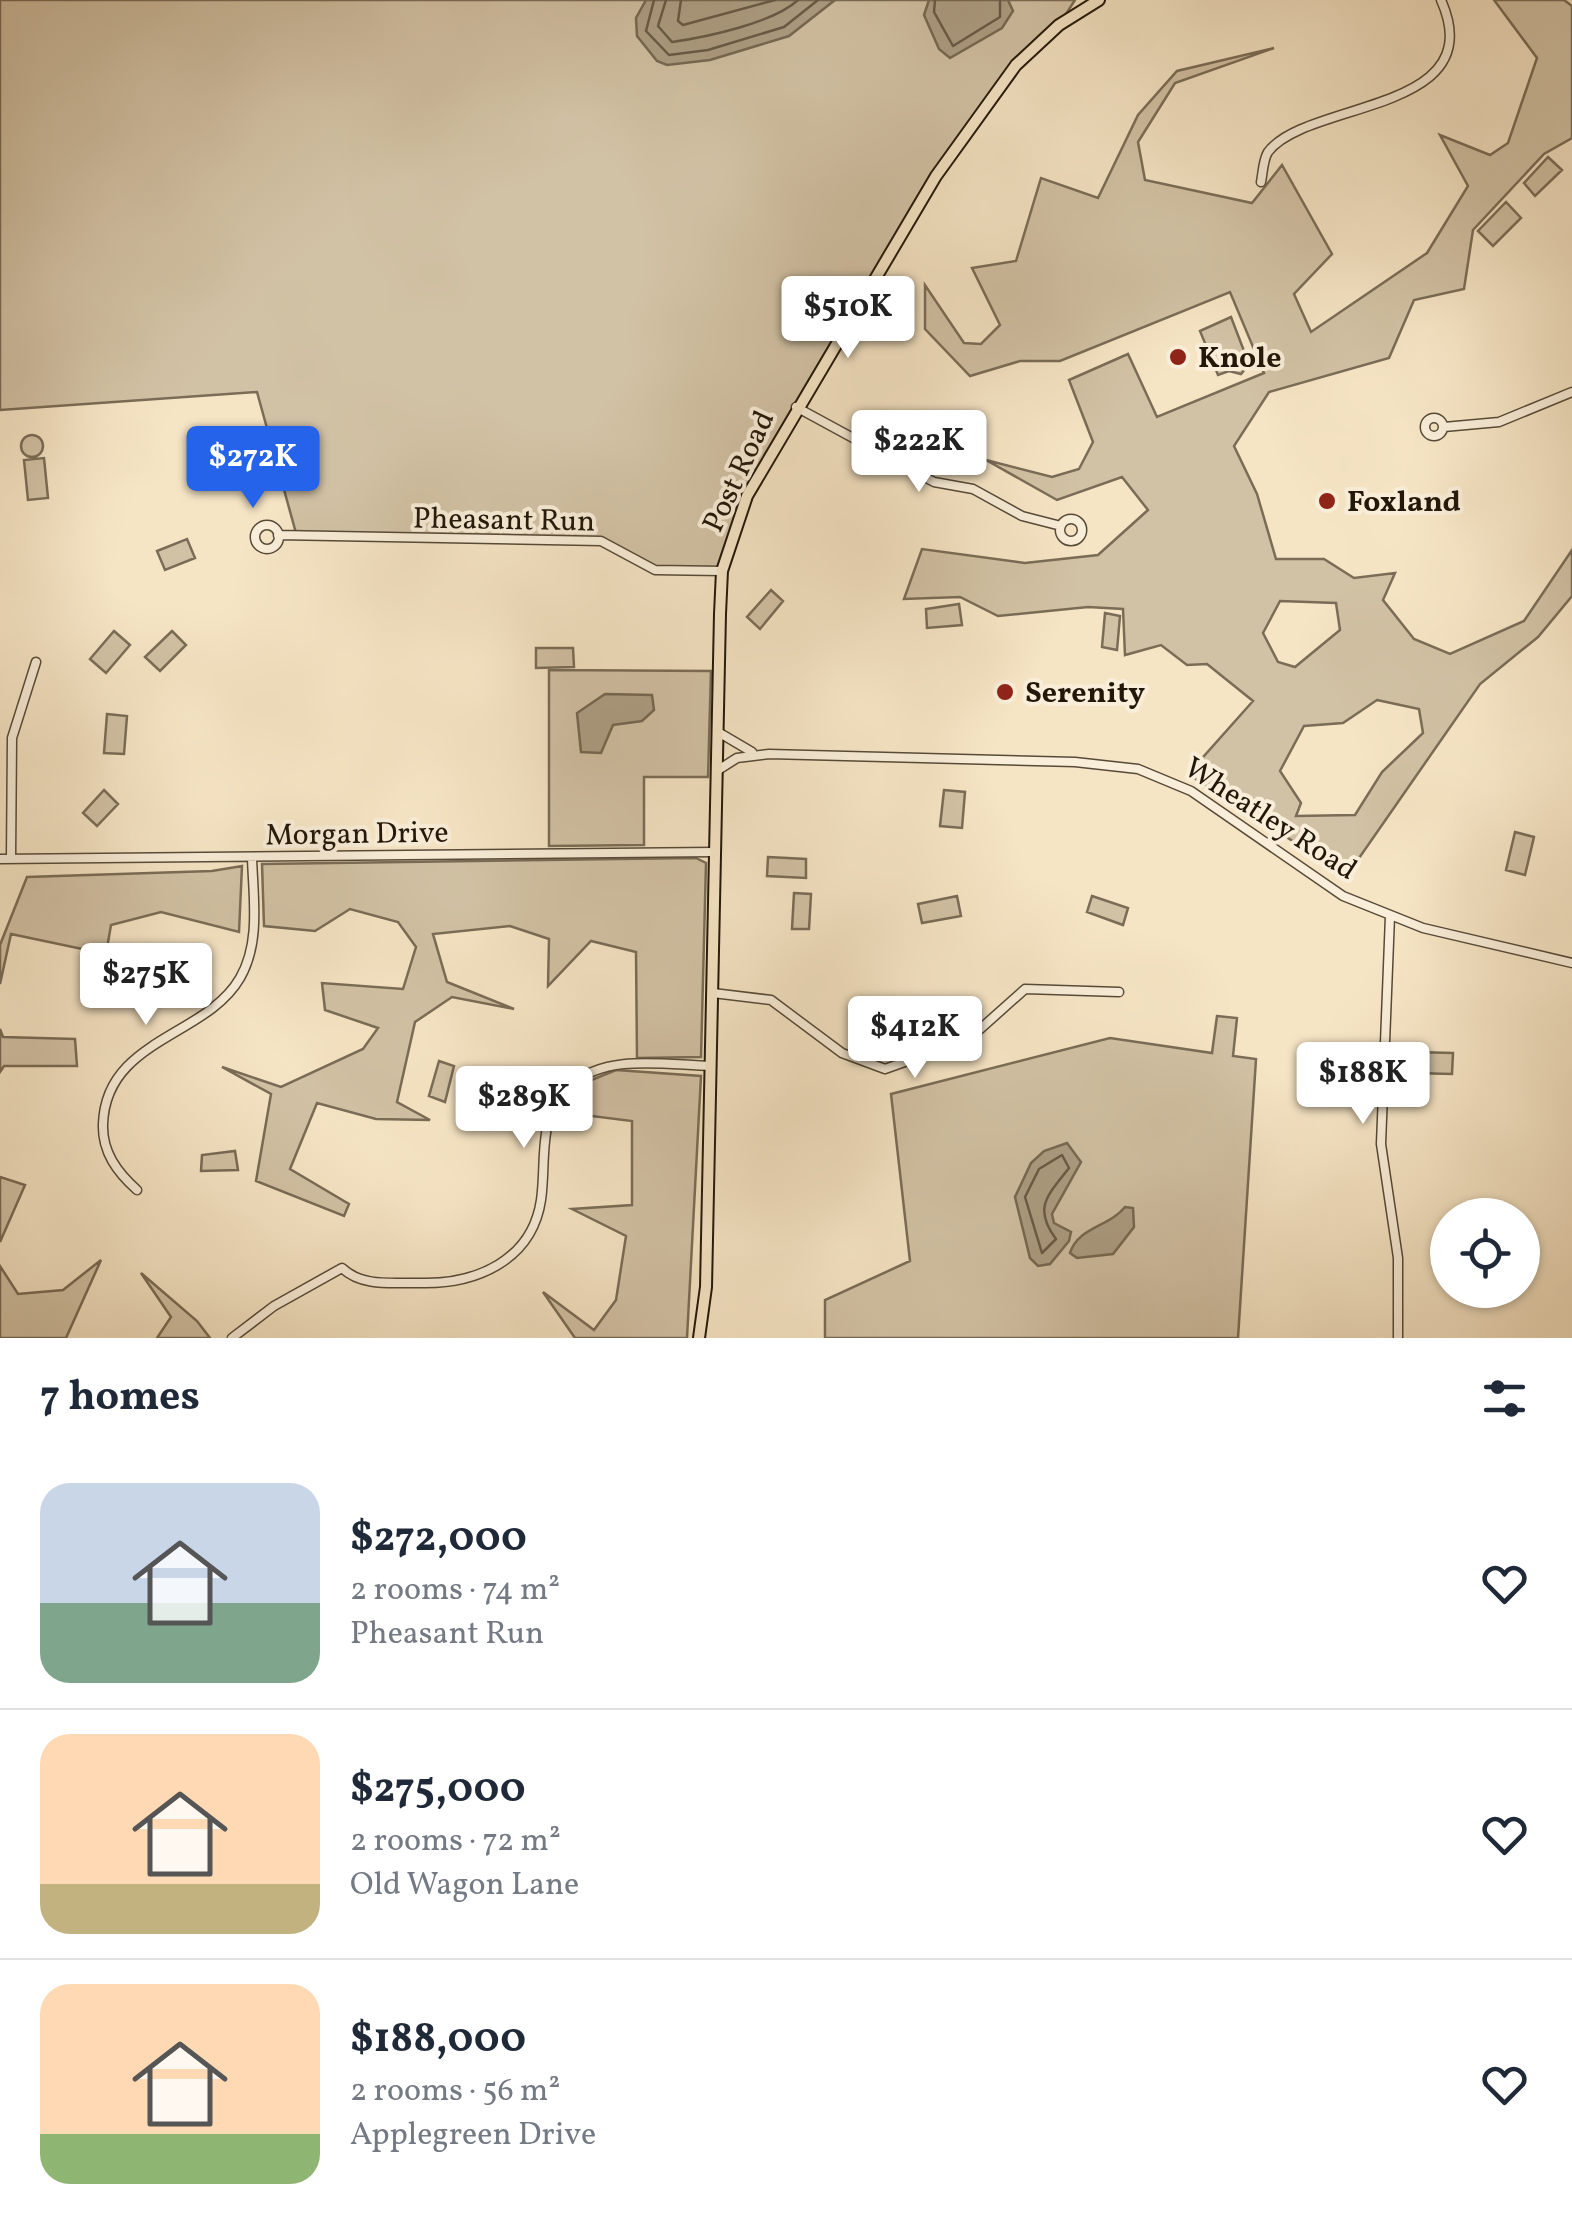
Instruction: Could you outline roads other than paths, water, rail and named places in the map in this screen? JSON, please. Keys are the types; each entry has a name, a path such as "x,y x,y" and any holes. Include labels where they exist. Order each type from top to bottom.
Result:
{"main road":[{"name":"Post Road","path":"718,770 722,572 747,496 796,407 936,176 1010,73 1059,25 1099,0"},
{"path":"699,1338 706,1287 718,770"}],"street":[{"path":"1261,182 1266,156 1281,141 1393,100 1435,68 1444,56 1450,29 1441,0"},
{"path":"1444,427 1499,422 1572,392"},
{"path":"796,407 934,482 973,489 1022,516 1061,526"},
{"name":"Pheasant Run","path":"278,535 601,541 655,570 722,572"},
{"path":"12,859 12,738 36,662"},
{"name":"Wheatley Road","path":"718,732 740,749 756,754"},
{"name":"Wheatley Road","path":"718,770 737,758 756,754 1075,762 1138,769 1191,792 1310,876 1390,916 1423,928 1572,963"},
{"name":"Morgan Drive","path":"0,859 714,852"},
{"path":"137,1190 121,1176 105,1146 107,1100 126,1067 220,998 242,975 253,944 252,856"},
{"path":"1390,916 1381,1144 1398,1258 1398,1338"},
{"path":"713,993 771,1000 842,1054 885,1069 968,1039 1010,998 1026,990 1120,992"},
{"path":"232,1338 274,1306 342,1268 364,1281 440,1283 484,1275 510,1256 535,1223 542,1197 545,1130 553,1108 568,1087 586,1074 614,1064 711,1066"}],"water":[{"path":"646,0 835,0 789,36 710,60 667,65 657,61 637,36 636,18"},
{"path":"929,0 1008,0 1013,11 1002,28 950,58 939,49 924,15"},
{"path":"605,694 652,695 654,710 642,721 613,725 601,753 581,752 577,713"},
{"path":"1067,1143 1081,1162 1052,1214 1054,1223 1071,1232 1069,1241 1050,1264 1038,1266 1030,1258 1015,1197 1031,1163 1044,1151"},
{"path":"1125,1207 1133,1208 1134,1227 1113,1254 1077,1258 1070,1253 1087,1232"}],"place":[{"name":"Knole","path":"1178,357"},
{"name":"Foxland","path":"1327,501"},
{"name":"Serenity","path":"1005,692"}]}
